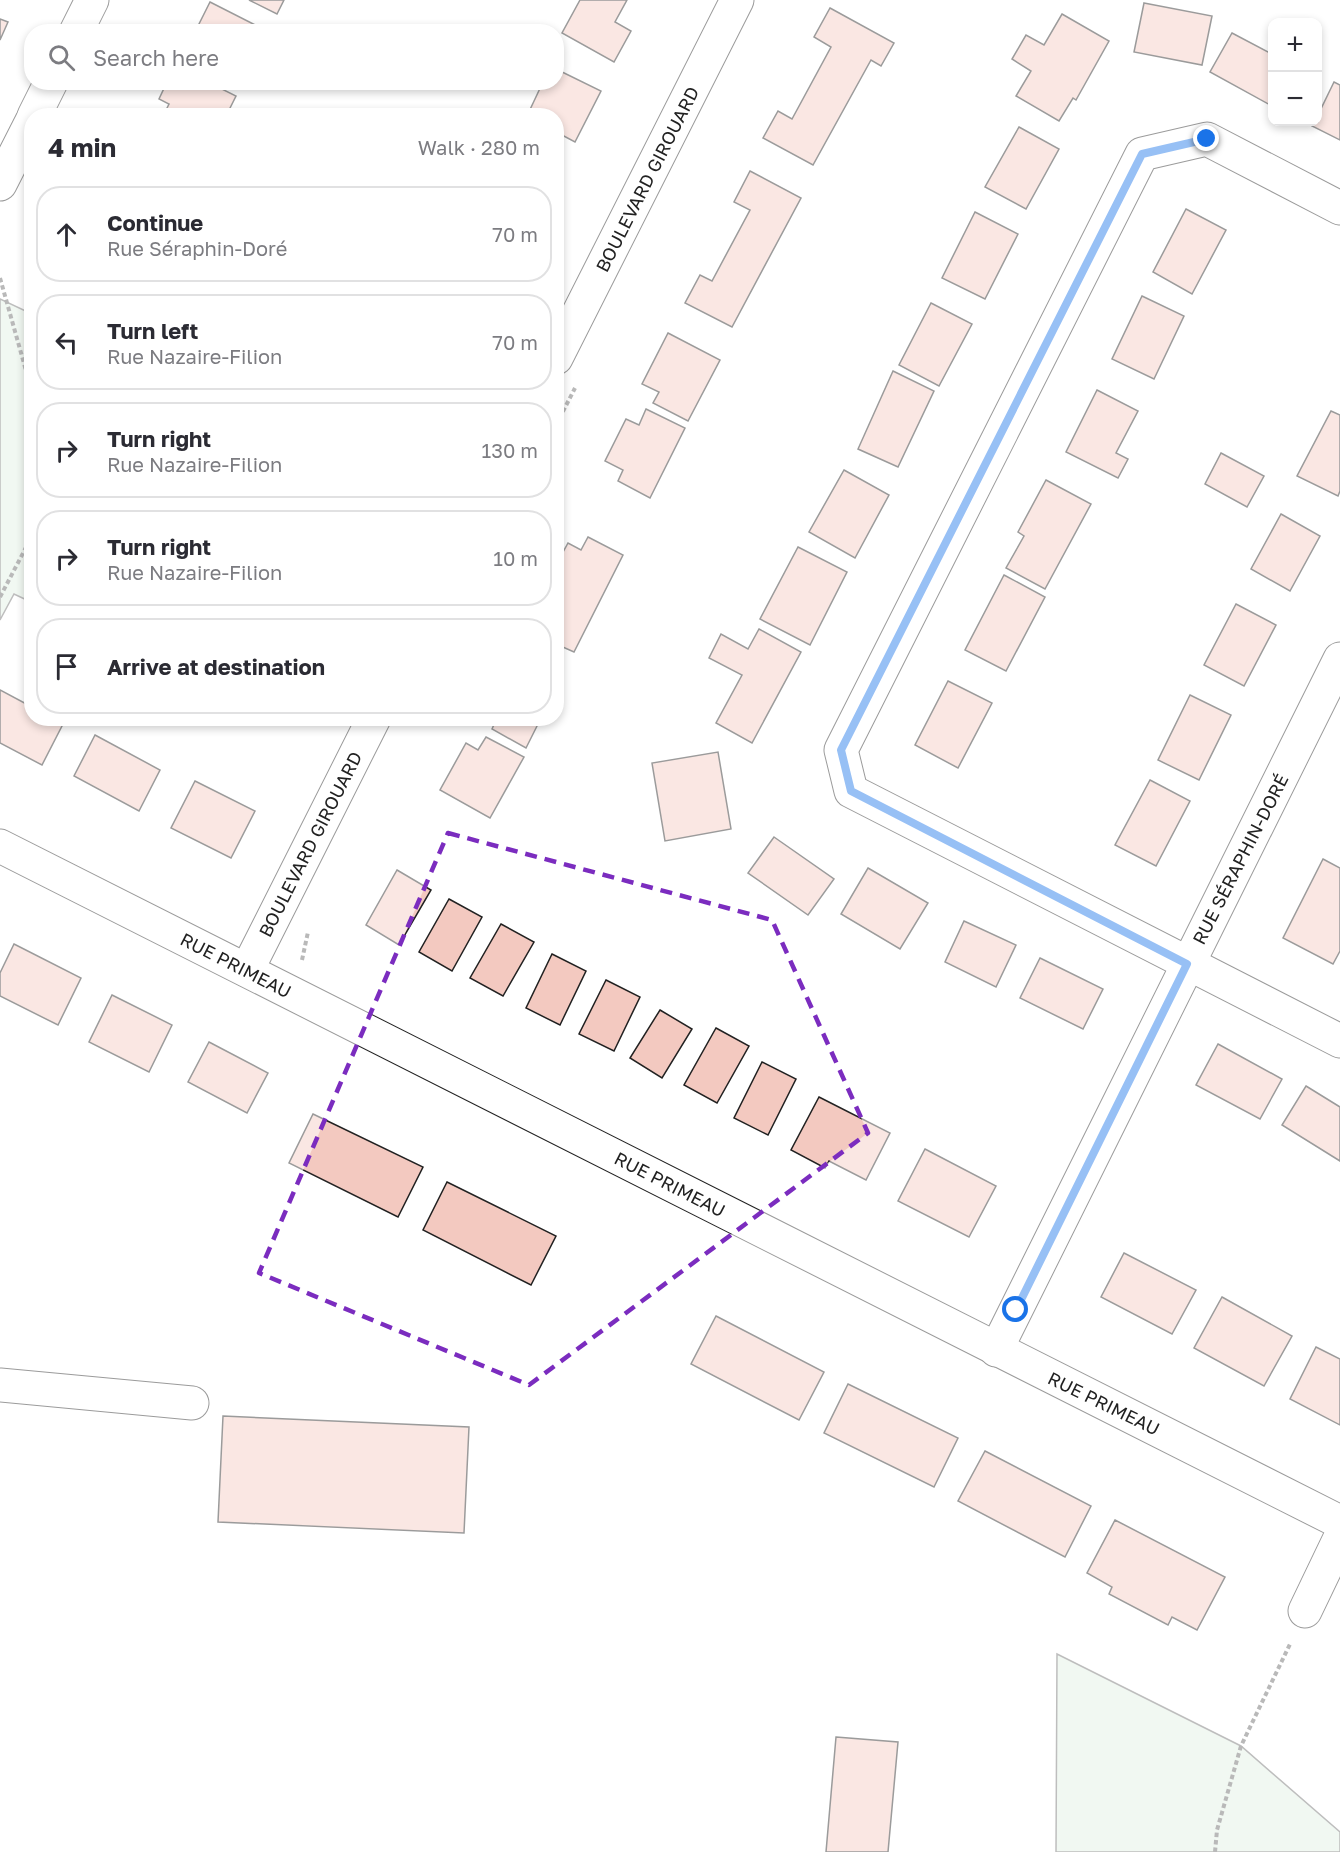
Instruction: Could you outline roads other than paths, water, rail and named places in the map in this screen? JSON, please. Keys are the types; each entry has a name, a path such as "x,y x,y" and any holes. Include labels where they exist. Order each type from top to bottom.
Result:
{"street":[{"path":"80,24 92,0"},
{"name":"BOULEVARD GIROUARD","path":"564,342 737,0"},
{"path":"38,108 47,90"},
{"path":"0,184 24,137"},
{"path":"1340,208 1207,139 1142,154 841,750 851,791 1340,1041"},
{"name":"RUE SÉRAPHIN-DORÉ","path":"996,1350 1340,659"},
{"name":"BOULEVARD GIROUARD","path":"247,970 370,726"},
{"name":"RUE PRIMEAU","path":"0,846 1340,1522"},
{"path":"0,1385 192,1402"},
{"path":"1305,1611 1340,1538"}]}
